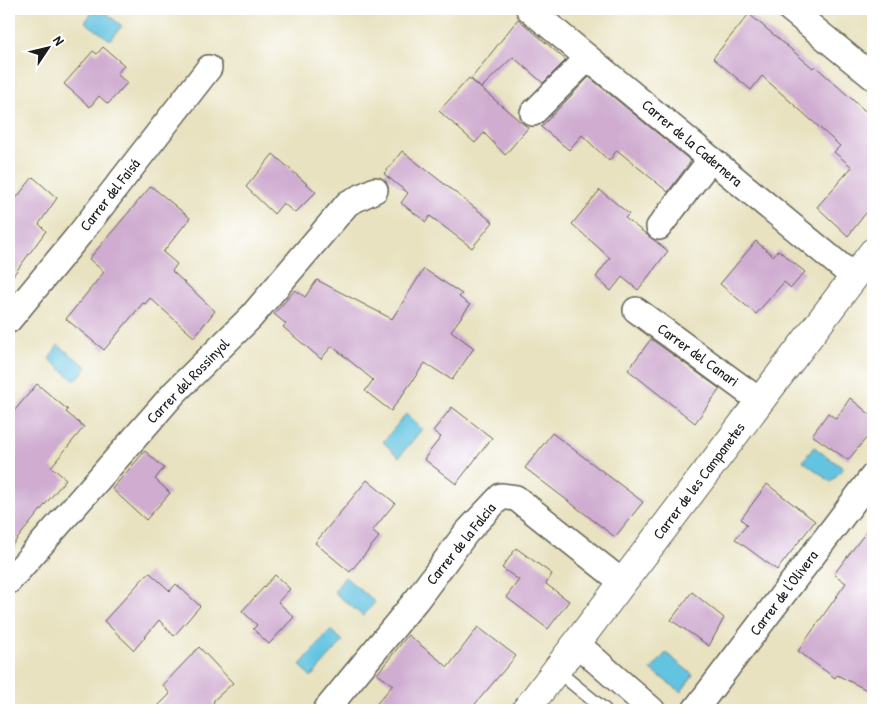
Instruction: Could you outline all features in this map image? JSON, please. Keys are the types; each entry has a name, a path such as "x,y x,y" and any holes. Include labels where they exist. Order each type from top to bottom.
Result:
{"street":[{"name":"Carrer de la Cadernera","path":"529,9 854,277"},
{"path":"790,9 873,78"},
{"path":"533,113 588,58"},
{"name":"Carrer del Faisá","path":"9,320 79,235 209,68"},
{"path":"659,227 711,160"},
{"name":"Carrer del Rossinyol","path":"9,581 175,392 251,317 348,202 375,190"},
{"name":"Carrer de les Campanetes","path":"526,710 873,252"},
{"name":"Carrer del Canari","path":"636,310 760,401"},
{"name":"Carrer de l'Olivera","path":"695,710 873,476"},
{"name":"Carrer de la Falcia","path":"326,710 418,598 466,534 501,496 516,498 622,582"},
{"path":"576,643 652,710"}],"lane":[{"path":"556,670 605,710"}],"water":[{"path":"95,9 101,9 122,26 110,40 85,22"},
{"path":"58,345 87,367 75,381 49,359"},
{"path":"406,414 422,429 399,457 383,442"},
{"path":"814,447 843,468 831,482 803,461"},
{"path":"345,577 375,602 363,616 334,592"},
{"path":"330,630 343,641 311,677 300,665"},
{"path":"666,653 693,675 681,692 651,670"}],"building":[{"path":"749,14 813,68 815,66 873,118 873,204 848,236 817,207 852,167 834,152 840,146 762,76 751,90 713,58"},
{"path":"518,19 566,60 543,83 513,57 481,88 471,79"},
{"path":"103,47 124,65 117,74 127,83 108,104 99,96 90,107 64,84 93,51 97,54"},
{"path":"589,77 691,161 668,192 617,150 609,161 582,135 569,150 541,127"},
{"path":"469,78 528,128 505,155 484,133 475,143 439,111"},
{"path":"402,151 493,222 472,248 430,216 426,222 401,203 408,193 384,174"},
{"path":"273,154 316,192 295,213 283,203 274,214 246,187"},
{"path":"33,177 57,198 39,224 46,231 9,281 9,207"},
{"path":"151,186 190,218 163,252 177,264 172,271 215,311 194,337 150,298 145,304 143,303 104,350 66,319 104,272 89,259"},
{"path":"600,190 629,214 625,218 668,251 638,290 622,277 611,291 596,277 610,258 572,224"},
{"path":"756,241 773,256 778,250 805,272 791,288 784,282 756,314 720,284"},
{"path":"424,269 462,294 459,297 470,305 451,331 474,348 452,380 425,363 391,411 365,391 373,380 332,346 321,359 283,327 286,324 274,314 295,290 305,297 317,280 392,319"},
{"path":"651,339 720,389 695,423 628,370"},
{"path":"37,384 68,410 66,412 84,427 51,467 66,479 9,549 9,417"},
{"path":"850,398 873,417 873,430 848,460 812,435 828,413 836,419"},
{"path":"452,407 492,438 456,484 424,459 441,437 433,431"},
{"path":"552,433 643,502 615,537 525,468"},
{"path":"145,451 164,468 155,479 170,493 146,520 112,489"},
{"path":"367,480 395,503 372,531 379,537 350,572 315,543"},
{"path":"767,484 815,521 777,570 735,539 747,525 741,519"},
{"path":"873,523 873,693 837,675 835,678 798,651 846,583 834,574"},
{"path":"516,548 552,574 546,584 569,601 548,629 506,597 519,580 502,568"},
{"path":"149,572 170,591 176,584 200,606 174,636 159,620 134,650 104,621"},
{"path":"275,575 290,589 278,602 294,617 269,644 253,629 257,625 242,611"},
{"path":"692,592 724,618 709,646 671,620"},
{"path":"478,627 516,656 470,710 371,710 393,685 377,674 408,635 448,667"},
{"path":"199,647 233,683 214,700 212,710 154,710 170,694 163,685"}]}
